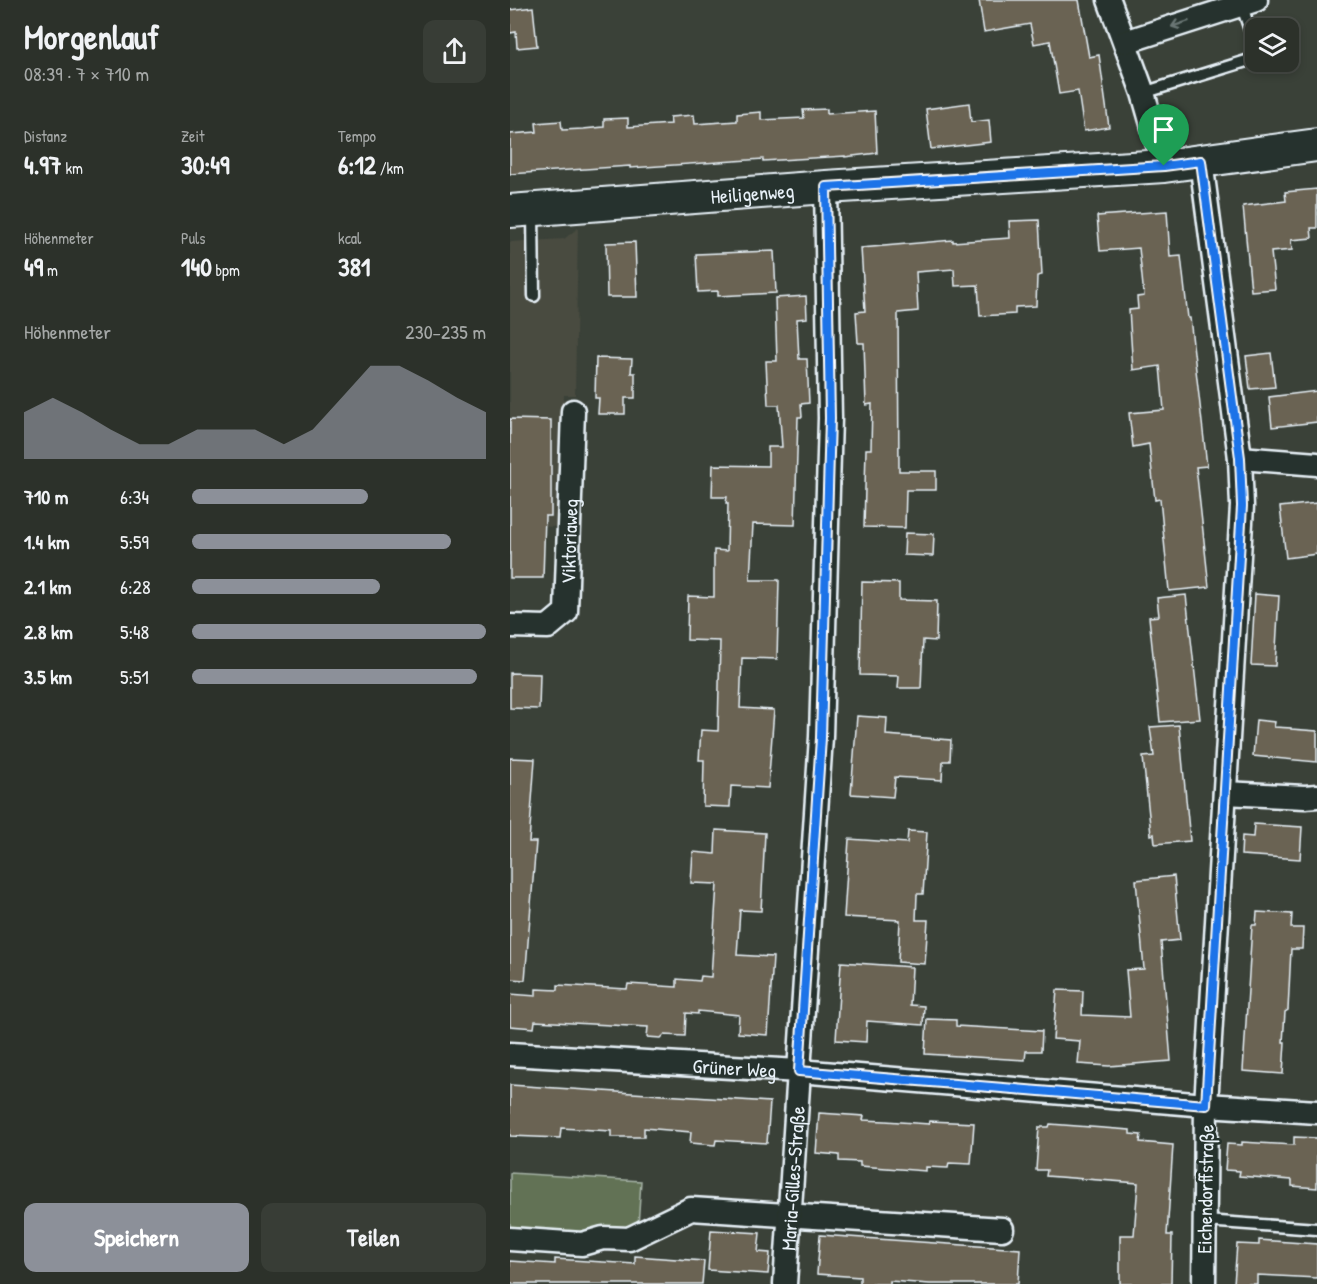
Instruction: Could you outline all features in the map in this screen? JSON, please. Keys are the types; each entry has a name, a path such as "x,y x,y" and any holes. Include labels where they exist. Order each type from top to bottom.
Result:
{"street":[{"path":"1109,0 1143,93 1164,166"},
{"path":"1125,42 1248,2"},
{"name":"Heiligenweg","path":"521,210 826,187 1164,166 1317,145"},
{"name":"Eichendorffstraße","path":"1201,161 1240,458 1242,506 1206,1105 1204,1284"},
{"name":"Maria-Gilles-Straße","path":"784,1284 821,738 830,418 826,187"},
{"name":"Viktoriaweg","path":"510,626 548,627 566,612 573,411"},
{"path":"1240,458 1317,465"},
{"path":"1225,793 1317,796"},
{"name":"Grüner Weg","path":"510,1053 799,1071 1317,1112"},
{"path":"510,1239 582,1244 603,1238 629,1239 691,1209 1002,1229"}],"lane":[{"path":"1248,2 1251,18"},
{"path":"1143,93 1245,61"},
{"path":"521,210 534,296"},
{"path":"1204,1221 1317,1229"}],"shaded area":[{"path":"578,228 575,395 564,395 561,527 510,526 510,242 564,239"}],"green space":[{"path":"510,1173 641,1181 638,1226 585,1237 510,1232"}],"building":[{"path":"979,0 1079,0 1089,57 1099,55 1109,127 1084,131 1078,91 1059,94 1050,41 1034,44 1030,24 984,32"},
{"path":"533,7 537,46 517,48 516,32 510,33 510,10"},
{"path":"969,103 971,122 989,120 991,142 931,149 926,109"},
{"path":"827,109 827,114 875,111 877,153 845,157 763,161 763,159 510,174 510,134 537,132 536,123 561,121 562,130 583,129 604,127 604,119 628,118 628,127 671,124 670,117 694,115 695,124 737,121 737,114 761,112 761,120 804,118 803,110"},
{"path":"1317,189 1317,228 1311,228 1312,238 1291,240 1292,250 1271,252 1275,289 1251,291 1243,206 1286,201 1285,192"},
{"path":"1167,211 1170,257 1181,256 1207,466 1196,467 1209,587 1169,591 1160,499 1155,500 1149,444 1133,447 1129,413 1164,410 1160,366 1133,370 1129,310 1138,309 1137,297 1144,296 1139,248 1100,251 1097,216"},
{"path":"1039,220 1042,275 1037,276 1036,306 1015,307 1015,314 980,316 978,285 955,286 954,269 916,272 918,311 898,313 899,471 936,471 936,490 906,490 905,528 864,527 866,449 871,449 872,404 866,405 864,343 858,343 856,312 865,311 861,248 953,240 953,242 1010,238 1009,221"},
{"path":"635,242 637,297 607,297 606,243"},
{"path":"774,251 776,293 718,296 718,291 698,292 696,254"},
{"path":"806,296 807,318 797,319 799,359 807,359 809,403 801,404 802,417 798,417 795,525 753,524 750,580 779,580 777,659 742,658 740,708 774,710 768,788 731,786 730,807 703,806 704,760 699,760 701,730 718,731 720,641 687,640 688,596 714,597 714,550 727,551 728,503 726,503 727,497 712,497 713,465 768,466 768,447 782,447 779,405 768,405 766,361 777,361 775,298"},
{"path":"1271,353 1275,387 1250,389 1246,356"},
{"path":"596,358 632,359 631,373 635,373 635,398 625,398 625,414 598,414 599,398 595,398"},
{"path":"1317,391 1317,422 1272,427 1269,397"},
{"path":"510,419 551,420 551,516 545,516 543,578 510,578"},
{"path":"1317,503 1317,554 1286,558 1280,507"},
{"path":"905,533 934,534 933,556 904,555"},
{"path":"862,582 899,583 899,600 937,601 936,641 923,640 921,688 898,688 899,676 860,675"},
{"path":"1255,594 1279,596 1275,666 1251,665"},
{"path":"1186,595 1200,719 1160,722 1149,617 1159,616 1157,598"},
{"path":"510,673 540,674 539,709 510,708"},
{"path":"857,716 887,718 886,735 951,740 950,761 943,761 942,780 895,777 893,797 851,794"},
{"path":"1256,720 1275,722 1274,727 1317,731 1317,762 1253,756"},
{"path":"1179,725 1190,841 1155,844 1154,834 1151,835 1143,757 1154,756 1150,727"},
{"path":"510,758 535,759 529,842 536,842 525,980 510,979"},
{"path":"1254,824 1302,827 1300,859 1241,855 1242,836 1253,837"},
{"path":"716,830 765,833 761,911 740,910 737,955 773,957 768,1035 738,1033 739,1015 698,1011 698,1014 686,1013 685,1036 664,1035 661,1038 647,1037 648,1027 535,1021 534,1028 510,1026 510,994 536,996 536,989 558,990 558,985 627,989 628,984 677,987 677,979 700,981 701,976 711,977 717,884 691,883 693,852 715,854"},
{"path":"908,831 927,832 923,894 917,894 916,920 928,920 925,964 898,962 900,920 844,917 849,839 907,843"},
{"path":"1174,876 1180,940 1161,942 1171,1061 1109,1066 1078,1064 1080,1041 1053,1039 1057,990 1083,991 1082,1015 1130,1017 1126,970 1144,969 1136,880"},
{"path":"1257,912 1292,914 1291,928 1303,928 1302,949 1291,949 1288,1010 1285,1012 1283,1042 1285,1042 1283,1074 1243,1071 1252,925 1256,925"},
{"path":"841,962 912,967 910,1005 924,1006 923,1025 867,1021 866,1042 836,1040"},
{"path":"927,1019 956,1020 956,1026 1042,1031 1041,1051 1026,1051 1025,1060 925,1054"},
{"path":"510,1085 770,1102 767,1143 716,1140 715,1145 690,1143 691,1132 644,1128 644,1137 611,1137 611,1131 561,1128 560,1138 510,1136"},
{"path":"819,1113 864,1116 863,1120 929,1124 930,1121 974,1123 971,1164 949,1163 948,1168 926,1167 926,1171 860,1166 860,1162 839,1161 839,1155 816,1153"},
{"path":"1050,1124 1130,1130 1130,1134 1141,1135 1140,1142 1173,1145 1167,1235 1172,1235 1171,1284 1120,1284 1120,1235 1134,1235 1138,1183 1046,1176 1047,1170 1036,1170 1039,1127 1049,1127"},
{"path":"1294,1137 1317,1138 1317,1188 1292,1186 1292,1180 1239,1176 1240,1171 1225,1170 1227,1144 1242,1145 1242,1142 1294,1145"},
{"path":"711,1230 760,1233 758,1252 770,1253 768,1274 708,1270"},
{"path":"820,1235 1020,1249 1018,1284 930,1284 890,1281 890,1284 860,1284 860,1277 817,1274"},
{"path":"1259,1240 1317,1244 1317,1278 1257,1275 1257,1284 1234,1284 1237,1244 1259,1245"},
{"path":"635,1256 704,1261 702,1284 510,1284 510,1261 555,1264 555,1259 635,1264"}],"route":[{"path":"1201,161 1241,476 1242,506 1206,1105 799,1071 821,738 830,418 826,187 1164,166 1201,161"}]}
